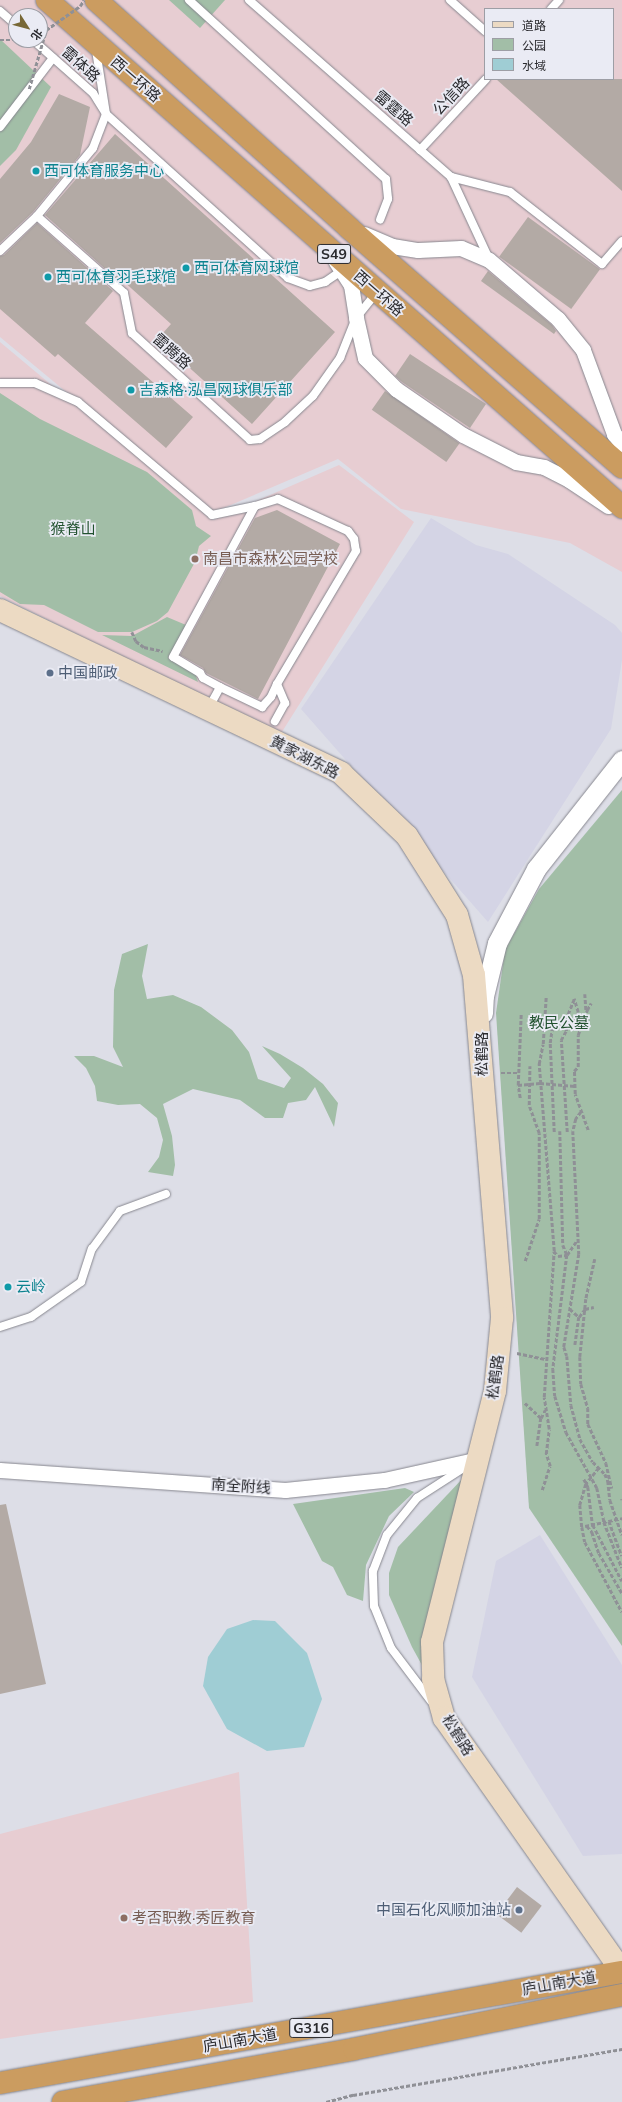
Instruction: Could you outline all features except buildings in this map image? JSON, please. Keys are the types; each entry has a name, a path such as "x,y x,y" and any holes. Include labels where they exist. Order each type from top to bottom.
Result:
{"highway":[{"name":"西一环路","path":"47,0 622,507"},
{"name":"西一环路","path":"96,0 349,228 622,467"},
{"name":"庐山南大道","path":"0,2084 622,1971"},
{"name":"庐山南大道","path":"63,2102 354,2048 622,1995"}],"main road":[{"name":"黄家湖东路","path":"0,610 341,773 407,836 457,915 474,975 480,1052"},
{"name":"松鹤路","path":"480,1052 502,1318 495,1391 432,1642 433,1679 444,1718 622,1971"}],"street":[{"path":"349,228 392,246 418,250 461,248 489,260 558,319 583,350 614,434 622,444"},
{"path":"326,246 351,286 365,358 396,389 463,435 516,462 544,467 569,480 622,515"},
{"name":"松鹤路","path":"480,1052 484,996 497,943 536,869 622,760"},
{"name":"南全附线","path":"0,1470 285,1490 384,1480 479,1459"}],"lane":[{"path":"189,0 386,179 388,199 380,220"},
{"name":"雷霆路","path":"249,0 451,177 489,260"},
{"path":"450,0 484,30"},
{"path":"552,8 559,0"},
{"path":"0,11 8,18"},
{"path":"0,251 37,216 93,148 106,114 95,43"},
{"name":"雷体路","path":"42,48 94,93 106,114 288,278 310,286 325,282 337,274"},
{"path":"0,127 53,58"},
{"name":"公信路","path":"420,150 485,80"},
{"path":"451,177 510,192 602,264 622,241"},
{"name":"雷腾路","path":"37,216 124,293 132,334 250,440 260,439 285,422 312,396 340,358 356,318 377,292"},
{"path":"0,383 35,383 78,402 212,515 255,506 278,499 348,531 354,539 356,551 271,697 262,707 203,678 200,673 173,658 255,506"},
{"path":"275,721 285,704 278,684"},
{"path":"208,710 220,687"},
{"path":"0,1328 32,1317 81,1282 92,1249 120,1211 166,1194"},
{"path":"444,1718 391,1648 374,1606 373,1571 387,1535 417,1498 479,1459"}],"path":[{"path":"29,89 46,30 80,6 84,0"},
{"path":"132,632 136,641 144,647 165,651 173,658"},
{"path":"585,994 586,1010 578,1034 578,1067 574,1071 575,1094 588,1130"},
{"path":"542,1490 550,1466 546,1454 549,1429 545,1410 546,1359 554,1251 539,1064 543,1044 546,996"},
{"path":"567,1132 561,1040 568,1025 568,1014 574,999 578,1012 576,1020 568,1025"},
{"path":"586,1010 592,1003"},
{"path":"520,1098 518,1085 521,1013"},
{"path":"554,1016 550,1044 554,1132"},
{"path":"525,1261 539,1218 539,1133 529,1104 530,1066"},
{"path":"518,1085 540,1083 575,1086"},
{"path":"581,1112 576,1119 573,1131 579,1254 564,1347 567,1356 571,1405 580,1439 593,1462 600,1468 608,1481 610,1500 622,1536"},
{"path":"560,1131 563,1245 568,1255"},
{"path":"578,1240 568,1255 553,1369 555,1396 566,1432 597,1488 604,1522 622,1568"},
{"path":"554,1251 558,1256 568,1255"},
{"path":"595,1259 585,1309 580,1356 581,1384 588,1408 588,1424 606,1463 612,1488"},
{"path":"575,1345 579,1317 585,1309 594,1307"},
{"path":"570,1309 579,1317"},
{"path":"499,1349 546,1359"},
{"path":"526,1403 541,1418"},
{"path":"537,1446 541,1418 545,1410"},
{"path":"600,1468 586,1484 580,1505 582,1527 585,1542 622,1612"},
{"path":"584,1479 593,1524 622,1581"},
{"path":"582,1527 622,1518"},
{"path":"609,1521 622,1556"},
{"path":"587,1526 592,1532 599,1553 622,1593"},
{"path":"326,2102 360,2094 622,2049"}],"shaded area":[{"path":"0,0 622,0 622,572 570,543 401,509 338,459 212,513 0,337"},
{"name":"南昌市森林公园学校","path":"0,342 213,520 339,465 414,522 280,735 0,596"},
{"path":"431,518 476,545 508,554 615,625 622,633 622,660 611,729 488,922 301,709"},
{"path":"540,1535 622,1665 622,1854 583,1856 472,1677 496,1561"},
{"name":"考否职教·秀匠教育","path":"239,1772 253,2002 0,2039 0,1834"}],"green space":[{"path":"169,0 225,0 200,28"},
{"path":"0,39 51,87 16,150 0,166"},
{"name":"猴脊山","path":"0,393 40,419 147,472 192,510 196,526 211,536 199,546 195,562 168,612 157,621 132,632 98,632 44,605 20,604 0,592"},
{"path":"167,617 186,625 168,658 195,673 198,682 102,635 132,636"},
{"name":"教民公墓","path":"622,790 622,1646 529,1508 496,1013 505,950 539,889"},
{"path":"148,944 142,976 147,999 173,995 201,1007 232,1030 249,1052 258,1079 284,1088 291,1078 262,1046 280,1054 303,1068 323,1084 338,1103 334,1127 315,1087 306,1100 288,1103 283,1118 265,1118 240,1100 193,1089 163,1104 172,1136 175,1165 173,1176 148,1172 159,1157 163,1140 157,1118 140,1104 118,1105 97,1101 95,1086 86,1068 74,1056 94,1056 123,1067 113,1047 114,990 122,954"},
{"path":"464,1477 423,1667 412,1647 389,1595 389,1573 398,1547"},
{"path":"405,1488 414,1492 389,1516 366,1565 363,1601 347,1595 333,1567 322,1561 293,1504"}],"water":[{"path":"253,1620 275,1621 307,1653 322,1699 304,1747 267,1751 227,1729 203,1686 208,1657 227,1629"}],"place":[{"name":"西可体育服务中心","path":"36,171"},
{"name":"西可体育网球馆","path":"186,268"},
{"name":"西可体育羽毛球馆","path":"48,277"},
{"name":"吉森格·泓昌网球俱乐部","path":"131,390"},
{"name":"南昌市森林公园学校","path":"195,559"},
{"name":"中国邮政","path":"50,673"},
{"name":"云岭","path":"8,1287"},
{"name":"中国石化风顺加油站","path":"519,1910"},
{"name":"考否职教·秀匠教育","path":"124,1918"}]}
